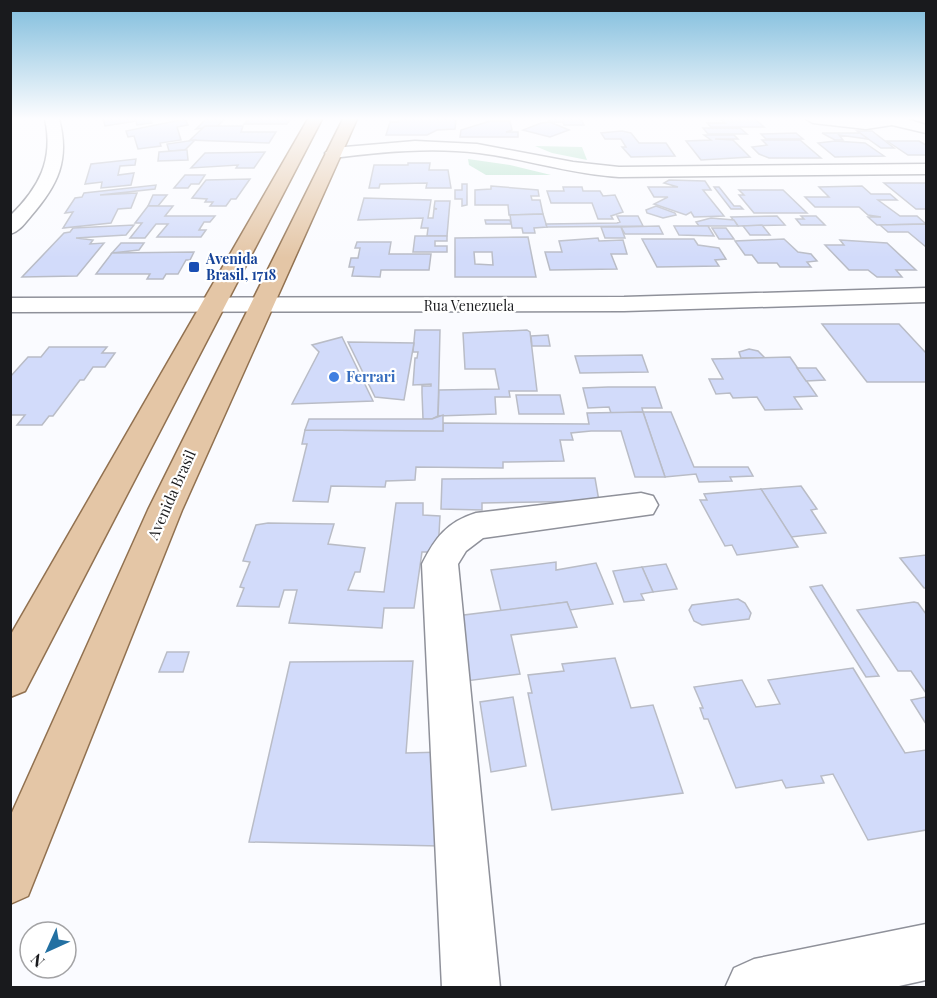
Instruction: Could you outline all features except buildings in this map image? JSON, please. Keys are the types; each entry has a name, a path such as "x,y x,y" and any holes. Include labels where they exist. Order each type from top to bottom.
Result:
{"main road":[{"path":"10,677 289,166"},
{"name":"Avenida Brasil","path":"10,878 165,510 327,166"}],"street":[{"path":"10,228 31,207 49,181 54,166"},
{"path":"564,166 591,171 927,169"},
{"name":"Rua Venezuela","path":"10,305 260,307 624,304 927,295"},
{"path":"471,987 440,564 448,545 459,534 477,526 641,505"},
{"path":"754,987 927,952"}],"green space":[{"path":"470,166 512,166 551,175 486,175"}],"place":[{"name":"Avenida Brasil, 1718","path":"194,267"},
{"name":"Ferrari","path":"334,377"}]}
